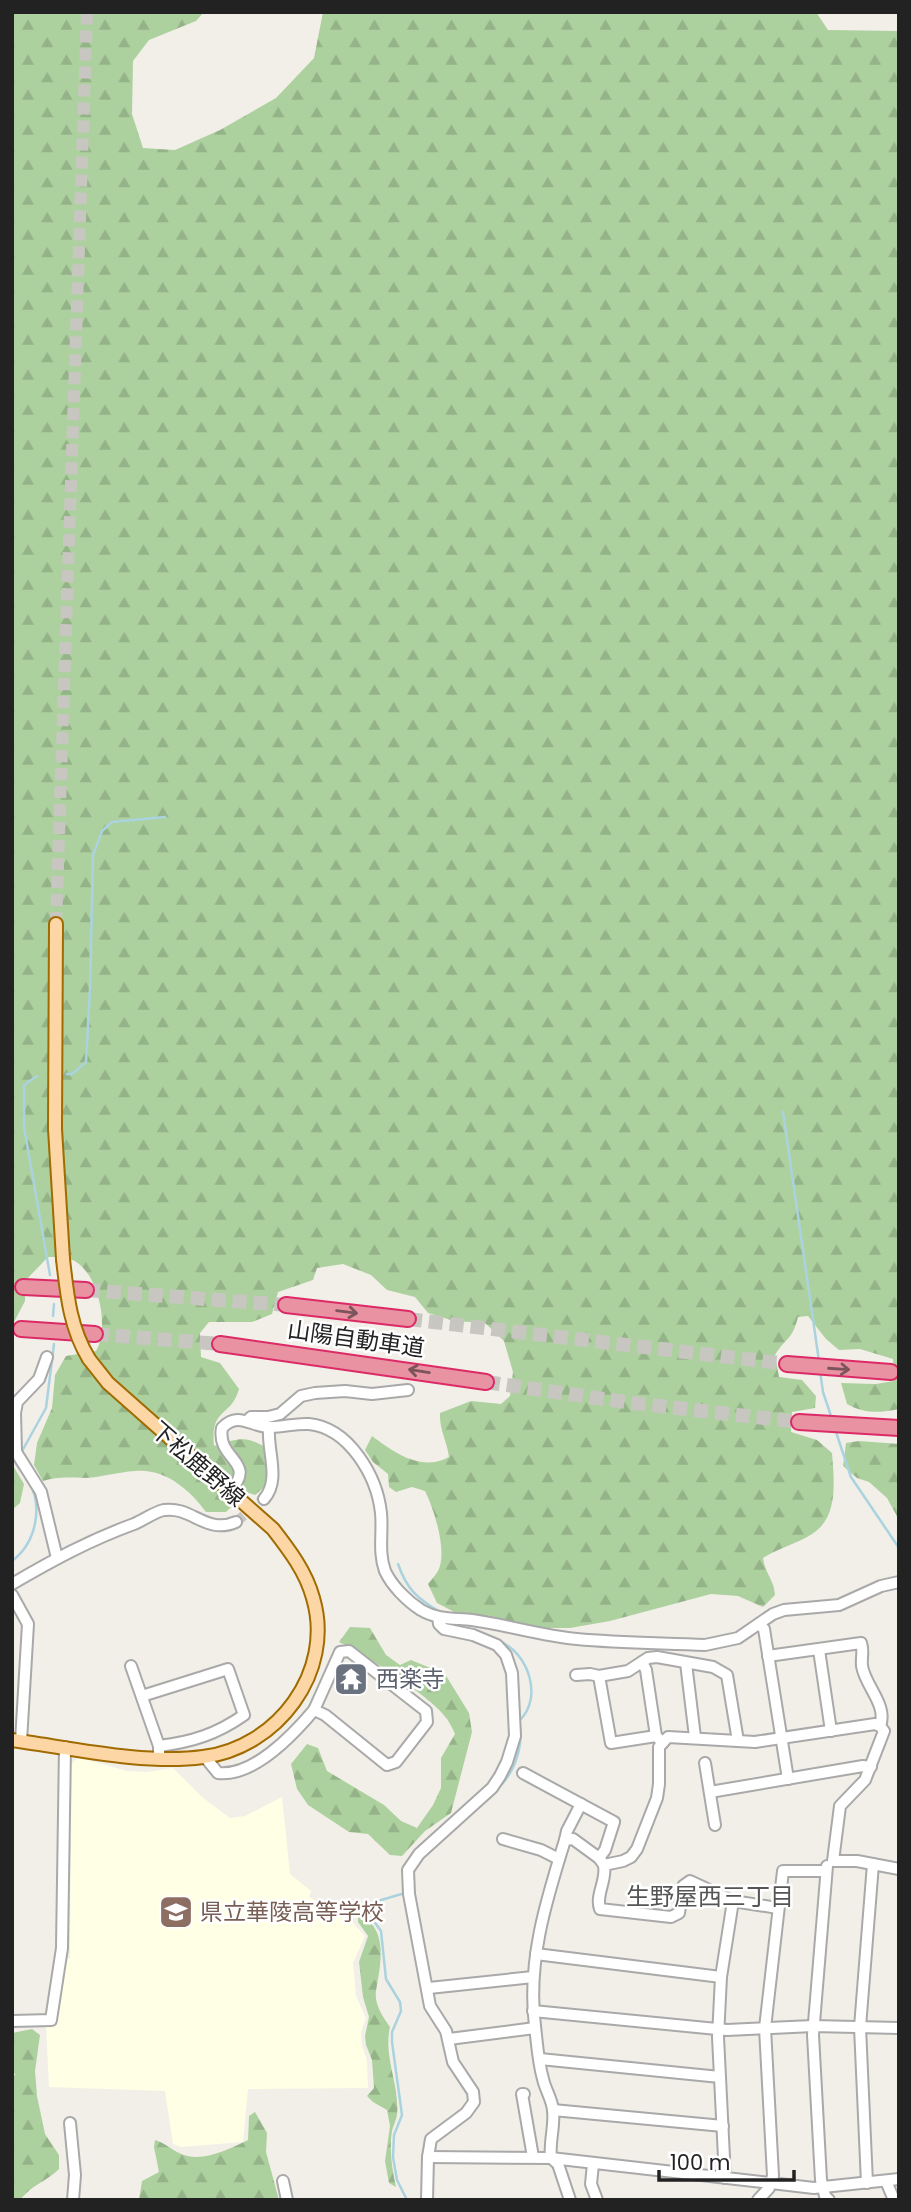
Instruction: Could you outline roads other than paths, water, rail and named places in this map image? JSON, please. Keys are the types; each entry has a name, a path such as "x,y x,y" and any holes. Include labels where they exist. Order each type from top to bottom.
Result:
{"highway":[{"path":"23,1287 86,1290"},
{"name":"山陽自動車道","path":"286,1305 408,1319"},
{"path":"21,1329 95,1334"},
{"name":"山陽自動車道","path":"220,1343 486,1382"},
{"path":"787,1364 891,1372"},
{"path":"799,1422 899,1428"}],"main road":[{"name":"下松鹿野線","path":"17,1741 205,1757 237,1748 262,1735 283,1716 300,1694 311,1671 316,1648 314,1601 306,1577 292,1553 273,1530 108,1383 79,1342 72,1320 63,1259 55,1129 56,924"}],"street":[{"path":"47,1357 39,1379 17,1402 14,1442 20,1460 41,1492 57,1558"},
{"path":"247,1421 251,1418 280,1414 301,1396 314,1393 345,1391 372,1394 408,1390"},
{"path":"230,1491 239,1482 242,1474 240,1467 222,1445 222,1428 229,1421 238,1419 269,1427 308,1424 335,1433 350,1446 376,1487 381,1516 382,1560 393,1584 406,1598 421,1610 438,1618 470,1620 580,1640 705,1645 738,1638 773,1614 784,1610 839,1605 881,1586 899,1582"},
{"path":"264,1499 273,1484 269,1427"},
{"path":"12,1584 84,1543 163,1510 188,1513 215,1526 227,1526 236,1522"},
{"path":"12,1595 28,1624 17,1741"},
{"path":"427,2200 431,2139 466,2113 474,2102 473,2092 453,2062 449,2039 430,2006 429,1988 417,1940 407,1880 408,1870 419,1854 492,1788 507,1762 515,1735 512,1673 506,1654 485,1639 444,1629 438,1618"},
{"path":"759,1624 764,1629 788,1779"},
{"path":"768,1656 861,1643 861,1665 883,1712 880,1726"},
{"path":"819,1650 831,1731"},
{"path":"205,1757 218,1773 229,1774 241,1771 267,1756 314,1710 340,1651 349,1651 426,1711 427,1722 396,1762 387,1765 325,1715 314,1710"},
{"path":"576,1675 599,1676 628,1671 648,1658 657,1657 713,1667 727,1675 738,1741"},
{"path":"565,1840 573,1839 601,1862 624,1861 638,1849 657,1798 659,1784 659,1739 642,1662"},
{"path":"686,1663 695,1737"},
{"path":"131,1666 159,1752 204,1738 224,1729 244,1715 228,1669 142,1696"},
{"path":"599,1676 611,1743 676,1736 755,1742 875,1724 880,1726 884,1731 871,1767 864,1780 840,1806 834,1861"},
{"path":"12,2021 51,2020 62,1948 65,1747"},
{"path":"705,1763 715,1825"},
{"path":"710,1793 863,1766 871,1767"},
{"path":"523,1773 614,1822 601,1862 605,1880 598,1902 600,1909 671,1917 679,1913 683,1886 690,1881 733,1901 778,1908"},
{"path":"570,2200 558,2164 551,2158 549,2148 553,2109 543,2080 535,2028 533,1977 539,1931 567,1831 581,1804"},
{"path":"503,1839 541,1850 559,1859"},
{"path":"824,2196 813,2026 825,1871 834,1861 899,1869"},
{"path":"867,2183 860,2027 873,1864"},
{"path":"758,2200 772,2183 773,2176 765,2028 783,1871 825,1871"},
{"path":"725,2178 718,2029 733,1901"},
{"path":"536,1954 722,1977"},
{"path":"429,1988 533,1977"},
{"path":"533,2011 718,2029 813,2026 899,2028"},
{"path":"449,2039 535,2028"},
{"path":"540,2059 720,2077"},
{"path":"524,2094 533,2157"},
{"path":"553,2109 723,2126"},
{"path":"70,2123 75,2175 73,2200"},
{"path":"428,2157 551,2158 772,2183 824,2196 867,2183 899,2179"},
{"path":"593,2164 591,2184 597,2200"},
{"path":"283,2181 287,2200"},
{"path":"887,2181 894,2200"}],"waterway":[{"path":"67,1074 72,1074 86,1062 93,855 102,831 112,822 165,817"},
{"path":"37,1076 24,1085 24,1127 50,1275"},
{"path":"783,1112 819,1361"},
{"path":"53,1316 54,1304"},
{"path":"21,1453 46,1408 54,1344"},
{"path":"820,1371 823,1392 832,1419"},
{"path":"835,1429 851,1477 899,1548"},
{"path":"12,1561 32,1534 36,1512 33,1490 15,1462 18,1458"},
{"path":"398,1564 414,1593 440,1612"},
{"path":"497,1789 514,1766 519,1748 519,1721 527,1711 531,1688 525,1665 518,1655 499,1641"},
{"path":"405,1893 371,1903 365,1909 381,1931 386,1979 400,2002 401,2011 392,2032 392,2042 402,2115 394,2135 393,2157 397,2180 407,2200"}],"tunnel":[{"path":"56,924 87,12"},
{"path":"86,1290 286,1305"},
{"path":"408,1319 787,1364"},
{"path":"95,1334 220,1344"},
{"path":"486,1382 625,1402 799,1422"},
{"path":"236,1522 264,1499"}],"place":[{"name":"西楽寺","path":"351,1679"},
{"name":"県立華陵高等学校","path":"176,1912"}],"district":[{"name":"生野屋西三丁目","path":"710,1897"}]}
